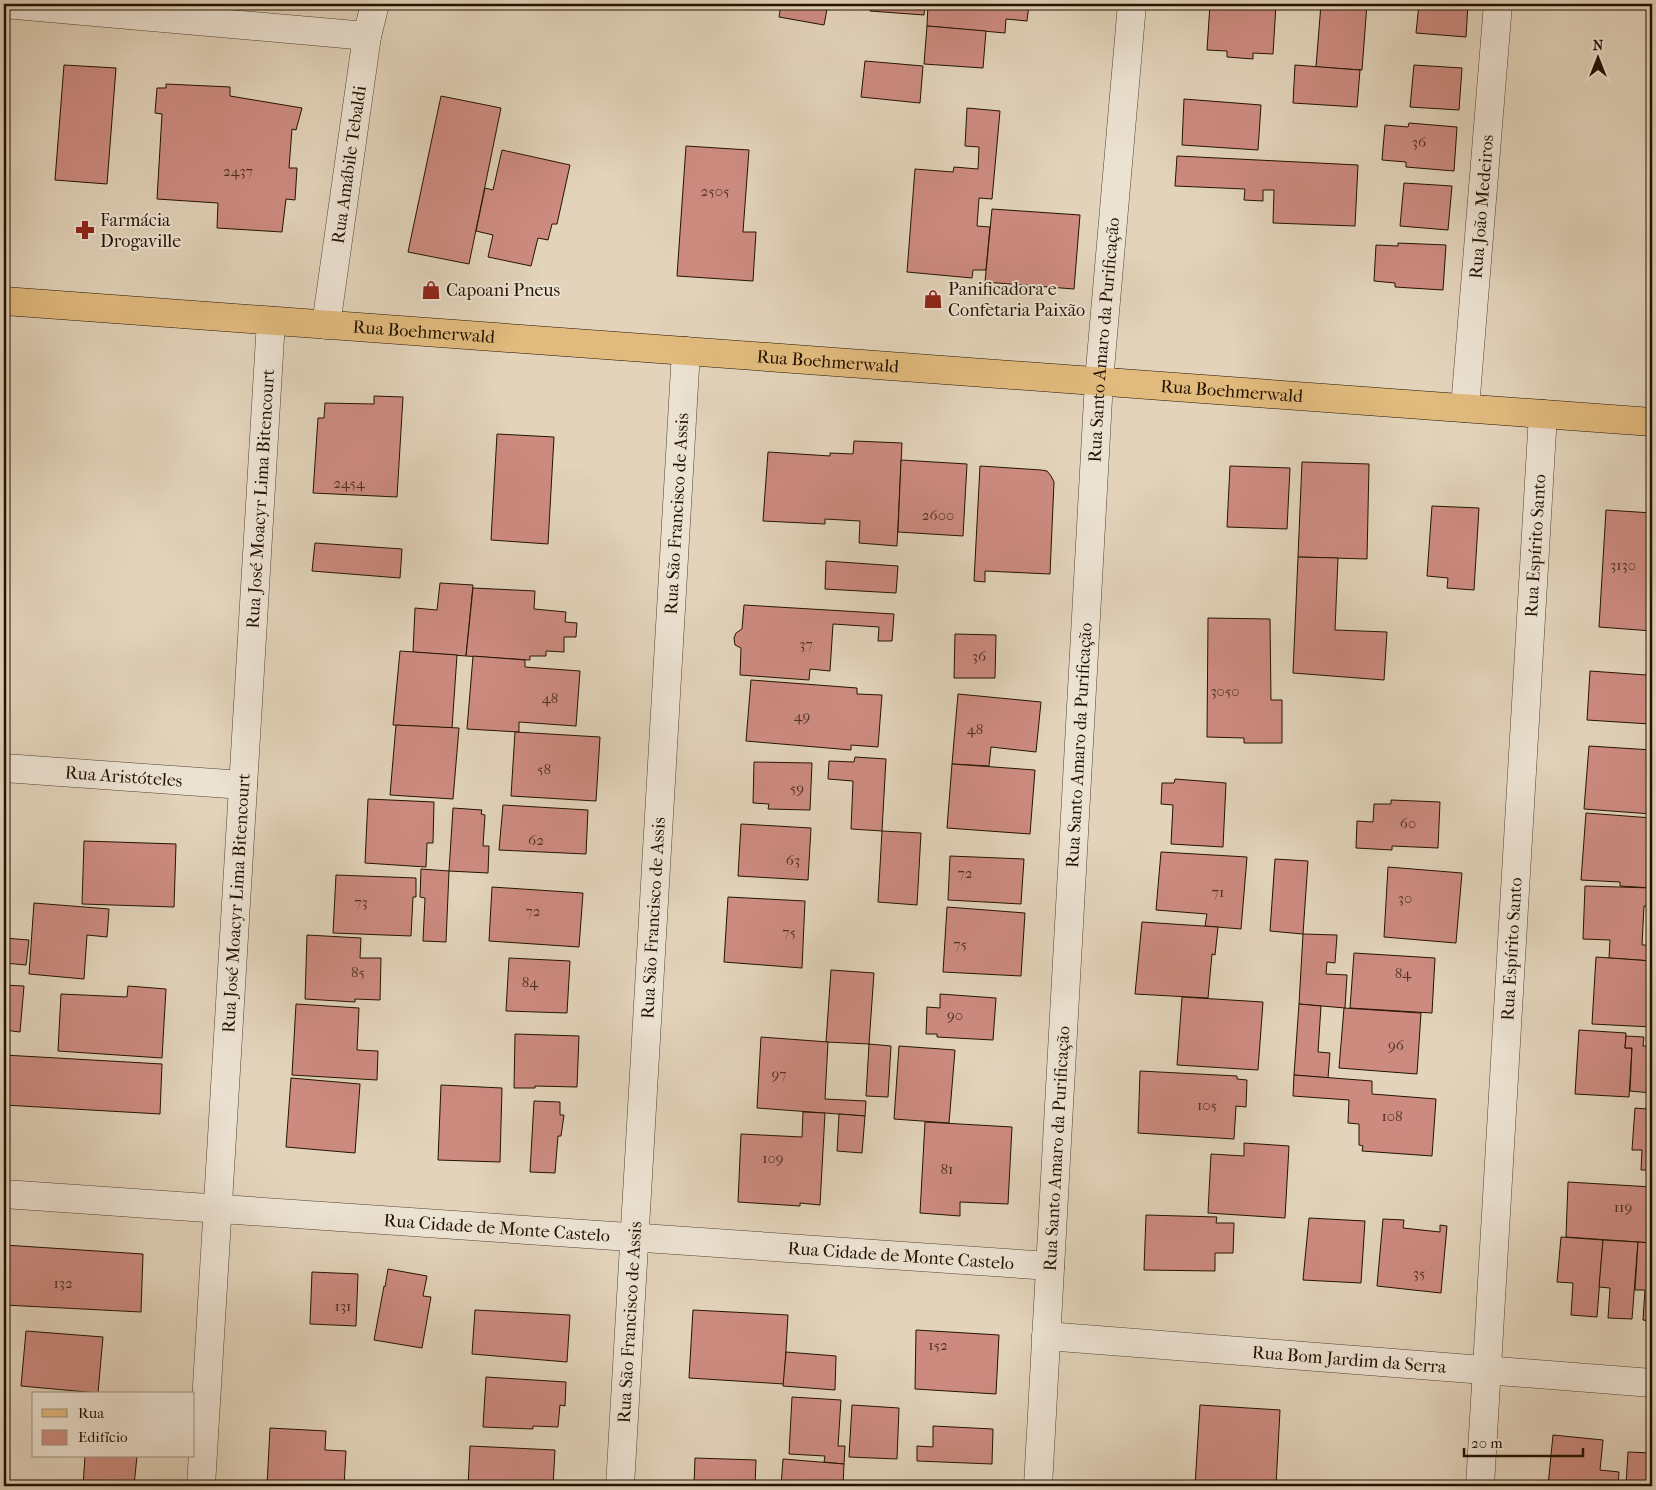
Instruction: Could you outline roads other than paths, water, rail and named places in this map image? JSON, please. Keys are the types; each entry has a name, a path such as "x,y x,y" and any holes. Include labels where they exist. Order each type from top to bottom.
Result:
{"main road":[{"name":"Rua Boehmerwald","path":"4,301 1652,422"}],"street":[{"path":"4,4 367,36"},
{"name":"Rua Amábile Tebaldi","path":"326,325 367,36 375,4"},
{"name":"Rua Santo Amaro da Purificação","path":"1038,1486 1098,381 1132,4"},
{"name":"Rua João Medeiros","path":"1465,408 1498,4"},
{"name":"Rua José Moacyr Lima Bitencourt","path":"200,1486 271,321"},
{"name":"Rua São Francisco de Assis","path":"620,1486 686,351"},
{"name":"Rua Espírito Santo","path":"1480,1486 1543,414"},
{"name":"Rua Aristóteles","path":"4,768 242,785"},
{"name":"Rua Cidade de Monte Castelo","path":"4,1194 1050,1266"},
{"name":"Rua Bom Jardim da Serra","path":"1046,1336 1652,1383"}],"place":[{"name":"Farmácia Drogaville","path":"85,230"},
{"name":"Capoani Pneus","path":"431,290"},
{"name":"Panificadora e Confetaria Paixão","path":"933,299"}]}
